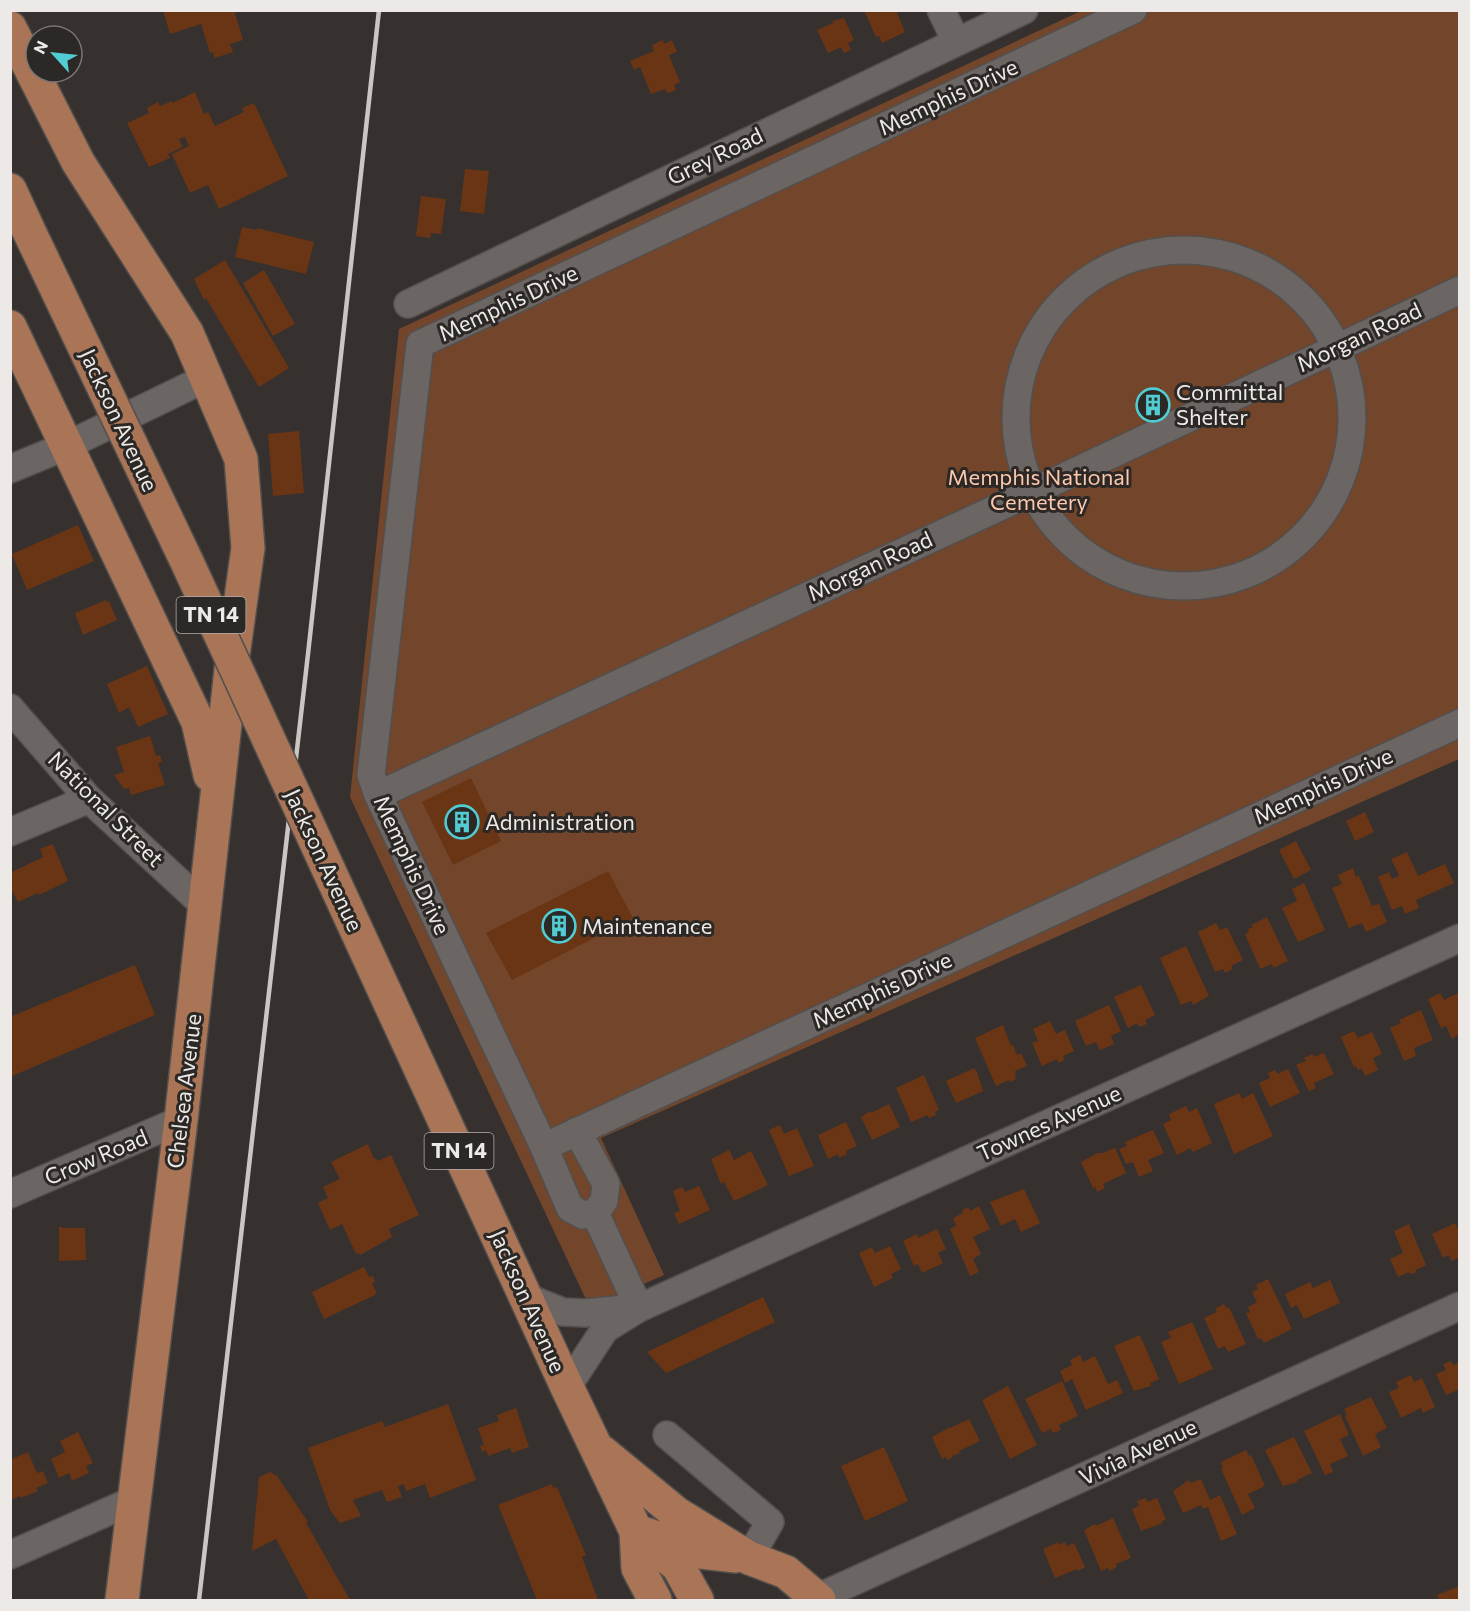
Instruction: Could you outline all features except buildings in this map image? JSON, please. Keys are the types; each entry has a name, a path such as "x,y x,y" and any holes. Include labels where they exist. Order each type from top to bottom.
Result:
{"main road":[{"name":"Chelsea Avenue","path":"10,28 78,162 187,333 241,459 248,548 231,670 181,1120 122,1600"},
{"name":"Jackson Avenue","path":"10,190 187,562 567,1388 636,1531 639,1568 655,1600"},
{"path":"10,327 198,722 216,800"},
{"path":"596,1447 676,1513 749,1558 786,1572 818,1599"},
{"name":"Jackson Avenue","path":"636,1531 678,1566 697,1600"},
{"path":"636,1531 701,1552 749,1558"}],"street":[{"path":"941,10 956,41"},
{"name":"Grey Road","path":"408,304 1024,10"},
{"name":"Memphis Drive","path":"1133,10 420,344 371,775 378,795 544,1147 1460,723"},
{"path":"1164,250 1217,251 1267,270 1309,303 1338,347 1352,404 1347,462 1322,515 1281,556 1228,581 1170,587 1114,572 1065,539 1032,492 1016,441 1018,387 1035,337 1068,294 1112,264 1164,250"},
{"name":"Morgan Road","path":"378,795 1032,492 1460,290"},
{"path":"10,469 66,446 206,378"},
{"name":"National Street","path":"10,708 89,799 205,906"},
{"path":"10,832 89,799"},
{"name":"Townes Avenue","path":"567,1388 605,1329 639,1308 1460,938"},
{"name":"Crow Road","path":"10,1194 181,1120"},
{"path":"544,1147 570,1208 583,1215 595,1213 604,1201 606,1184 577,1131"},
{"path":"595,1213 639,1308"},
{"name":"Townes Avenue","path":"528,1299 563,1312 585,1313 639,1308"},
{"name":"Vivia Avenue","path":"818,1599 1460,1306"},
{"path":"667,1435 770,1522 749,1558"},
{"path":"10,1555 134,1500"}],"green space":[{"name":"Memphis National Cemetery","path":"1081,11 1459,11 1459,759 601,1138 664,1275 590,1308 350,797 399,329"}],"railway":[{"path":"199,1600 308,654 379,10"}],"place":[{"name":"Committal Shelter","path":"1153,405"},
{"name":"Administration","path":"462,822"},
{"name":"Maintenance","path":"559,926"}]}
